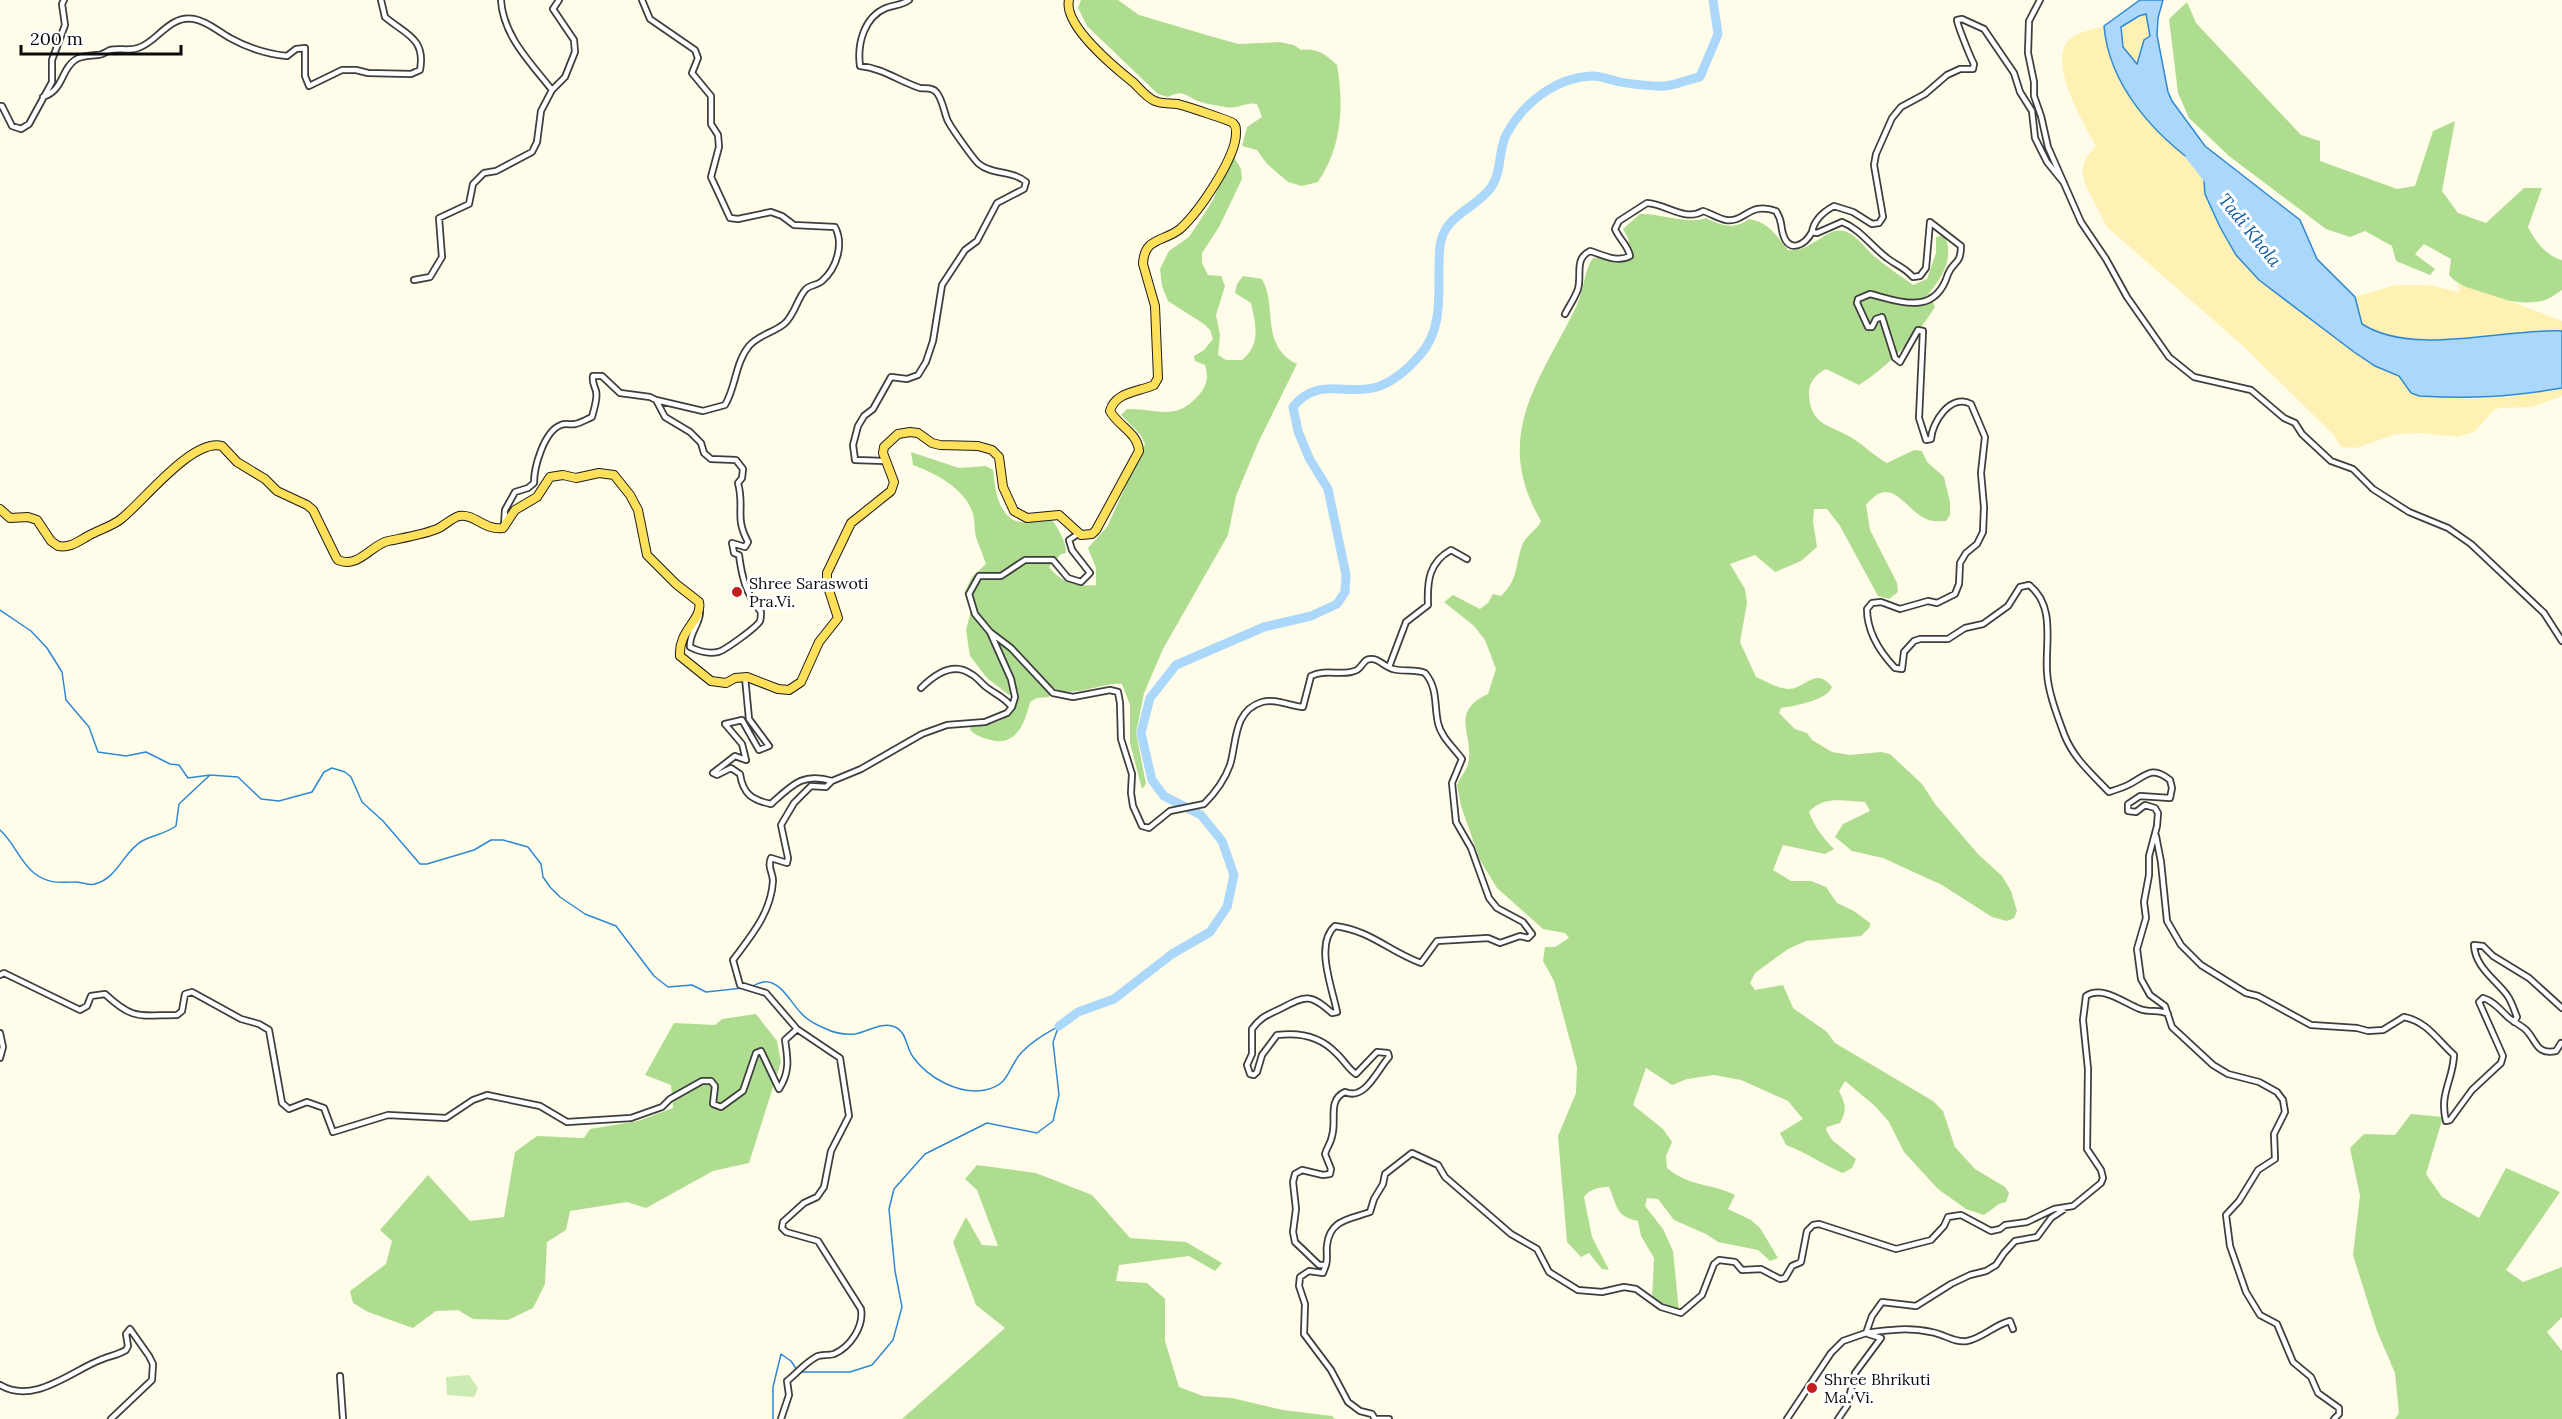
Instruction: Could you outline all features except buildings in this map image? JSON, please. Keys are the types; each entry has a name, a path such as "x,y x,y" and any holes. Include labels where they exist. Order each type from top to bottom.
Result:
{"main road":[{"path":"0,509 10,518 28,517 37,520 51,541 58,546 73,545 117,522 170,472 211,444 222,446 237,462 265,479 277,491 313,510 336,557 342,562 353,561 378,544 433,531 459,516 468,517 490,528 503,528 515,510 537,497 550,477 563,475 576,478 599,473 614,475 630,495 638,510 647,555 676,584 699,602 700,613 681,640 680,656 711,681 726,683 745,677 782,690 789,690 801,682 819,642 838,618 827,584 827,573 851,523 888,495 893,487 891,471 885,461 884,447 898,434 918,433 932,443 940,445 986,448 999,457 1004,487 1018,515 1027,518 1059,514 1078,534 1085,536 1096,530 1139,452 1136,439 1113,417 1110,411 1112,403 1119,396 1154,385 1158,378 1155,306 1143,264 1145,250 1155,241 1178,230 1203,204 1233,151 1236,133 1234,124 1225,119 1180,104 1155,101 1099,53 1071,18 1067,7 1069,0"}],"street":[{"path":"0,106 12,126 21,129 29,124 52,82 52,60 65,25 63,0"},
{"path":"43,97 57,88 73,60 84,56 100,55 111,50 139,48 161,30 186,19 195,19 214,27 230,38 270,55 287,56 296,49 305,48 304,68 309,86 342,70 356,70 368,74 411,74 420,70 422,54 416,40 385,17 381,0"},
{"path":"501,0 505,20 513,38 552,90"},
{"path":"414,280 429,277 442,257 440,218 470,204 473,184 484,173 496,171 532,152 540,127 539,117 552,90 565,77 575,52 570,31 553,9 559,0"},
{"path":"503,528 505,510 515,492 528,488 534,483 534,471 550,433 560,425 576,424 592,417 596,402 593,376 602,376 620,393 631,396 651,397 703,411 725,405 730,397 738,365 748,347 756,339 784,324 806,288 824,279 835,264 840,248 840,236 835,227 826,225 814,228 794,225 782,216 771,212 738,219 730,218 711,177 719,147 718,135 711,124 711,96 692,73 698,58 695,50 651,20 642,0"},
{"path":"885,461 855,460 853,445 858,426 873,408 891,377 907,379 918,375 926,362 933,341 942,285 964,250 976,241 997,203 1024,189 1026,182 1021,177 988,170 979,164 948,122 937,93 932,89 923,89 876,68 860,66 858,54 860,41 871,17 909,0"},
{"path":"2040,0 2029,21 2028,53 2034,82 2034,96 2048,147 2081,222 2106,259 2127,297 2169,357 2194,377 2251,390 2284,418 2295,423 2302,434 2331,461 2353,469 2373,489 2409,512 2448,528 2471,544 2544,613 2562,641"},
{"path":"1565,314 1578,290 1579,263 1583,254 1590,251 1613,259 1624,259 1630,256 1629,250 1619,239 1615,229 1619,221 1647,203 1670,208 1680,213 1696,215 1703,211 1725,220 1736,219 1757,208 1767,208 1776,211 1783,223 1782,232 1786,241 1800,246 1806,243 1816,220 1834,206 1853,212 1872,224 1879,223 1884,218 1874,165 1876,154 1892,118 1901,107 1947,75 1960,69 1973,69 1974,64 1964,35 1956,24 1957,20 1962,19 1984,29 2014,73 2020,92 2032,111 2035,138 2047,162 2064,183"},
{"path":"1812,232 1817,233 1842,222 1851,226 1888,259 1903,266 1913,277 1920,276 1926,268 1930,222 1961,246 1961,256 1949,272 1947,281 1939,294 1928,301 1911,304 1870,294 1858,299 1857,303 1868,327 1872,327 1876,319 1882,317 1895,358 1900,362 1918,330 1923,331 1919,418 1926,440 1931,439 1939,416 1954,403 1962,400 1971,404 1986,437 1981,473 1983,532 1977,544 1966,553 1960,562 1959,584 1955,594 1937,603 1918,603 1900,609 1881,602 1872,603 1867,609 1867,625 1883,655 1895,668 1902,669 1904,652 1914,641 1948,639 1965,628 1983,624 2008,606 2020,587 2029,585 2035,589 2043,605 2049,628 2047,673 2065,736 2075,757 2109,792 2129,785 2142,774 2155,772 2170,780 2172,788 2170,798 2140,796 2128,804 2128,811 2136,812 2145,805 2155,808 2158,813 2149,856 2144,902 2146,918 2137,949 2141,980 2150,996 2165,1006 2172,1027 2213,1065 2228,1074 2270,1087 2283,1100 2285,1112 2274,1134 2275,1159 2258,1170 2239,1201 2226,1215 2230,1246 2246,1292 2260,1315 2277,1324 2293,1362 2311,1377 2318,1393 2339,1408 2339,1414 2334,1419"},
{"path":"656,400 665,417 690,432 701,443 704,453 711,459 736,460 743,469 742,478 738,483 739,520 748,542 745,547 732,543 734,553 739,555 741,575 747,591 761,612 760,622 751,632 724,650 700,652 690,647 689,639 699,620 700,613"},
{"path":"1078,534 1069,540 1072,550 1090,573 1081,582 1068,578 1053,560 1025,560 1001,576 979,576 969,594 975,614 990,632 1011,648 1053,693 1072,697 1110,690 1118,692 1121,739 1132,774 1133,806 1142,826 1149,828 1170,811 1204,804 1212,796 1230,765 1238,726 1245,711 1263,702 1303,707 1311,676 1357,670 1368,659 1389,667 1419,670 1431,680 1438,724 1462,759 1452,783 1456,822 1471,848 1490,898 1497,908 1523,922 1532,934 1528,938 1520,936 1500,943 1488,938 1437,941 1421,963 1392,951 1382,942 1358,930 1335,926 1326,939 1327,978 1337,1012 1332,1013 1320,1002 1305,998 1294,1000 1282,1008 1265,1014 1252,1029 1252,1054 1247,1065 1250,1074 1254,1075 1262,1055 1277,1035 1294,1033 1310,1036 1333,1049 1356,1074 1377,1052 1388,1053 1389,1057 1367,1088 1361,1092 1340,1094 1334,1102 1333,1135 1326,1154 1331,1169 1330,1174 1323,1175 1302,1170 1295,1173 1293,1182 1296,1209 1293,1232 1295,1242 1313,1261 1319,1265 1326,1265"},
{"path":"1389,667 1406,622 1428,605 1428,584 1435,562 1451,550 1467,559"},
{"path":"781,1419 789,1395 787,1381 817,1356 832,1355 845,1348 857,1333 862,1316 861,1309 818,1241 786,1232 782,1228 783,1222 804,1203 817,1197 824,1187 831,1151 849,1116 840,1058 797,1029 766,993 740,985 733,960 762,921 773,881 769,863 771,858 787,863 781,825 794,803 811,786 826,787 832,781 861,769 922,734 947,725 985,722 1007,714 1015,697 1011,679 990,632"},
{"path":"921,688 940,671 959,669 969,672 1012,707"},
{"path":"745,677 749,719 769,747 759,750 742,720 725,724 742,744 746,760 735,756 713,773 717,775 731,768 740,774 742,784 755,800 771,804 804,779 817,776 832,781"},
{"path":"2155,834 2161,862 2167,921 2181,945 2201,965 2246,993 2258,996 2311,1025 2357,1028 2368,1031 2384,1030 2404,1017 2415,1019 2431,1030 2454,1056 2454,1066 2446,1084 2444,1099 2446,1121 2450,1120 2466,1096 2501,1063 2503,1056 2480,1002 2483,998 2490,1000 2526,1030 2539,1048 2547,1053 2556,1051 2561,1043"},
{"path":"2514,1022 2517,1017 2513,1006 2507,995 2488,977 2475,952 2474,945 2483,946 2493,956 2529,978 2562,1008"},
{"path":"0,975 4,973 80,1010 87,1006 91,996 105,994 123,1010 133,1015 177,1015 182,1011 185,994 192,992 241,1019 259,1024 269,1030 282,1102 288,1109 308,1102 324,1108 333,1132 388,1115 446,1118 474,1100 487,1095 540,1106 567,1122 631,1118 662,1107 670,1099 702,1081 711,1081 716,1086 713,1104 721,1107 743,1091 756,1053 761,1051 779,1089 786,1079 789,1067 785,1040 797,1029"},
{"path":"1389,1419 1375,1419 1372,1414 1360,1411 1348,1402 1331,1371 1304,1334 1305,1304 1299,1286 1300,1277 1309,1271 1323,1273 1328,1257 1327,1247 1335,1226 1353,1215 1370,1212 1374,1198 1383,1184 1384,1174 1412,1153 1438,1165 1445,1177 1511,1234 1537,1249 1549,1272 1578,1290 1602,1292 1624,1287 1636,1289 1661,1307 1681,1313 1702,1295 1714,1264 1719,1260 1735,1262 1742,1270 1761,1269 1780,1279 1785,1278 1792,1266 1801,1262 1807,1231 1813,1224 1896,1249 1932,1240 1944,1226 1948,1217 1954,1215 1961,1215 1991,1231 2005,1225 2027,1222 2054,1209 2073,1206 2101,1183 2103,1178 2101,1170 2087,1149 2088,1069 2083,1020 2086,996 2091,993 2105,993 2140,1009 2160,1010 2168,1014"},
{"path":"0,1033 3,1047 0,1058"},
{"path":"1866,1333 1872,1316 1882,1302 1916,1306 1951,1284 1970,1275 1986,1271 1996,1265 2015,1241 2037,1237 2051,1218 2065,1208"},
{"path":"1787,1419 1831,1353 1843,1341 1866,1333 1902,1328 1934,1332 1962,1341 1975,1339 2001,1323 2010,1321 2013,1329"},
{"path":"0,1385 11,1392 45,1387 126,1350 128,1347 126,1334 130,1329 153,1364 152,1380 111,1419"},
{"path":"1838,1419 1847,1406 1856,1373 1881,1338 1866,1333"},
{"path":"340,1376 343,1419"}],"green space":[{"path":"1081,0 1118,0 1139,15 1238,44 1280,42 1294,45 1301,50 1316,51 1329,58 1337,65 1340,95 1339,125 1332,155 1318,182 1302,186 1288,182 1267,164 1257,150 1242,146 1247,127 1262,117 1257,104 1229,108 1201,102 1183,94 1177,93 1168,97 1158,94 1087,26 1078,8"},
{"path":"2187,2 2196,23 2301,135 2320,141 2320,161 2397,189 2415,186 2433,131 2455,121 2442,191 2458,213 2486,223 2524,188 2542,188 2528,227 2542,247 2551,255 2562,260 2562,290 2541,301 2531,302 2505,300 2478,293 2456,282 2449,275 2451,259 2424,244 2415,254 2435,269 2430,275 2396,261 2392,246 2365,231 2350,237 2326,229 2229,156 2189,118 2178,93 2169,19"},
{"path":"1233,155 1241,169 1242,179 1219,227 1202,253 1202,263 1208,275 1221,276 1225,286 1216,315 1220,335 1218,355 1226,360 1242,360 1255,341 1251,303 1235,293 1237,284 1243,276 1262,279 1266,288 1274,338 1285,356 1297,364 1258,443 1236,496 1228,535 1163,649 1144,693 1136,733 1146,784 1142,789 1130,743 1130,705 1122,684 1070,692 1054,688 1049,697 1037,698 1030,702 1022,725 1007,740 988,739 970,730 971,727 996,722 1008,715 1016,702 1018,693 1017,690 1009,695 987,678 970,656 966,630 970,606 964,593 972,577 986,564 976,537 974,517 969,505 949,483 913,465 911,452 959,468 986,466 993,470 998,499 1007,515 1019,522 1047,519 1056,525 1064,542 1066,553 1061,554 1049,567 1059,577 1070,583 1096,585 1096,568 1088,548 1107,527 1145,444 1140,434 1121,415 1127,409 1165,412 1181,409 1198,396 1206,382 1205,365 1195,361 1194,356 1204,350 1213,339 1210,330 1168,301 1162,286 1160,269 1169,251 1189,237 1199,222 1213,200"},
{"path":"1640,214 1683,220 1706,218 1728,226 1738,225 1749,219 1762,223 1772,230 1788,250 1800,249 1830,233 1844,231 1856,238 1875,257 1913,285 1927,279 1936,253 1936,237 1944,235 1948,258 1943,273 1929,293 1935,307 1911,340 1881,369 1859,385 1826,369 1813,379 1809,395 1810,405 1817,419 1852,438 1887,463 1914,450 1922,451 1927,462 1944,477 1950,502 1950,515 1946,521 1928,520 1898,496 1883,492 1866,505 1870,530 1897,583 1898,592 1889,599 1878,596 1840,526 1827,509 1814,509 1813,522 1817,547 1801,561 1775,572 1755,555 1730,564 1745,589 1747,603 1740,642 1756,677 1785,689 1795,688 1816,678 1821,678 1832,687 1829,692 1818,699 1781,708 1779,713 1795,729 1807,733 1812,740 1832,752 1850,755 1881,752 1890,754 1922,784 1935,804 1978,854 2002,876 2011,891 2017,911 2014,918 2007,921 1992,917 1942,885 1883,858 1852,851 1835,837 1843,824 1870,811 1865,802 1828,801 1809,812 1819,832 1834,849 1825,854 1783,845 1773,870 1791,881 1811,881 1826,887 1837,903 1854,911 1870,923 1870,927 1861,936 1806,941 1788,949 1755,973 1750,983 1755,990 1783,985 1793,1008 1827,1032 1835,1043 1933,1101 1943,1111 1955,1147 1975,1169 2005,1187 2009,1193 2006,1202 1999,1204 1984,1215 1966,1209 1938,1189 1904,1152 1889,1122 1875,1106 1845,1081 1839,1091 1845,1111 1840,1123 1827,1127 1826,1130 1832,1140 1856,1159 1852,1168 1843,1173 1786,1145 1780,1133 1803,1119 1788,1101 1741,1080 1714,1075 1687,1079 1672,1085 1646,1068 1633,1105 1663,1129 1672,1142 1666,1156 1667,1168 1684,1179 1735,1195 1728,1209 1751,1220 1760,1228 1778,1258 1770,1261 1758,1250 1718,1242 1674,1220 1658,1199 1647,1198 1645,1206 1663,1229 1673,1251 1679,1311 1666,1312 1652,1299 1654,1258 1641,1236 1638,1221 1625,1216 1618,1210 1609,1187 1595,1189 1584,1197 1592,1237 1609,1270 1602,1269 1589,1253 1581,1257 1567,1242 1558,1136 1576,1093 1577,1067 1554,981 1543,961 1545,947 1555,947 1569,938 1565,933 1543,929 1497,888 1480,860 1461,806 1457,785 1468,764 1466,717 1476,701 1488,694 1496,669 1485,640 1474,626 1444,602 1453,595 1480,609 1488,603 1493,594 1501,596 1511,583 1523,543 1541,521 1527,490 1520,462 1521,435 1526,410 1536,385 1577,305 1590,263 1593,258 1624,259 1630,256 1628,238 1623,229"},
{"path":"756,1014 777,1041 781,1062 749,1163 713,1171 646,1208 627,1202 570,1211 566,1230 547,1242 545,1284 533,1308 508,1320 473,1319 458,1310 436,1311 413,1328 368,1312 353,1303 350,1291 386,1264 392,1241 380,1230 428,1175 470,1221 504,1217 515,1152 537,1136 584,1138 590,1129 638,1121 673,1108 671,1085 645,1075 674,1023 715,1025 722,1019"},
{"path":"2411,1114 2443,1117 2426,1174 2442,1197 2479,1218 2506,1168 2560,1192 2506,1270 2523,1282 2562,1267 2562,1317 2547,1332 2562,1351 2562,1419 2395,1419 2399,1413 2395,1373 2377,1331 2353,1255 2360,1196 2350,1148 2364,1134 2395,1135"},
{"path":"977,1165 1036,1173 1092,1195 1130,1238 1186,1242 1222,1263 1215,1271 1189,1256 1119,1265 1116,1281 1147,1283 1165,1299 1165,1341 1179,1387 1203,1396 1232,1398 1283,1410 1332,1416 1335,1419 902,1419 1005,1328 976,1305 953,1242 966,1217 982,1245 998,1246 977,1190 965,1179"},
{"path":"469,1375 478,1388 474,1397 447,1395 446,1377"}],"sand":[{"path":"2146,14 2150,36 2144,40 2137,65 2123,47 2121,27"},
{"path":"2104,26 2105,38 2185,157 2203,169 2205,194 2220,227 2236,255 2259,280 2354,352 2375,366 2399,376 2419,396 2472,399 2508,397 2562,388 2562,396 2532,407 2494,410 2474,432 2458,437 2422,433 2396,434 2356,448 2341,447 2334,435 2242,345 2107,227 2085,184 2082,169 2086,158 2096,146 2076,109 2062,63 2063,50 2069,40 2081,33"},
{"path":"2457,284 2562,321 2562,331 2432,340 2407,339 2383,334 2362,324 2355,297 2396,285 2427,285 2460,292"}],"water":[{"path":"2140,0 2163,0 2158,18 2157,35 2168,92 2172,101 2205,146 2300,220 2317,259 2355,297 2362,324 2383,334 2407,339 2432,340 2562,331 2562,388 2491,397 2419,396 2411,393 2399,376 2375,366 2354,352 2259,280 2236,255 2220,227 2205,194 2203,169 2185,156 2152,125 2137,108 2125,89 2108,48 2104,26","holes":["2146,14 2150,36 2144,40 2137,64 2123,47 2121,27"]}],"waterway":[{"path":"1059,1026 1078,1012 1114,999 1172,954 1210,932 1227,907 1234,875 1222,841 1201,815 1164,796 1152,780 1141,733 1150,698 1176,665 1264,627 1311,616 1337,604 1345,592 1346,575 1328,489 1309,458 1298,431 1293,407 1302,398 1322,389 1354,390 1377,387 1401,374 1420,355 1434,330 1437,317 1440,246 1443,235 1454,219 1478,201 1492,186 1506,135 1513,123 1531,103 1554,87 1579,78 1596,76 1620,82 1665,86 1700,77 1718,34 1713,0"},
{"name":"Tadi Khola","path":"2190,156 2211,183"},
{"path":"0,610 31,631 47,648 62,672 66,700 89,727 98,752 126,756 146,752 170,764 179,765 188,778 210,775"},
{"path":"0,830 24,863 43,879 52,882 93,884 103,881 115,871 135,846 142,841 176,826 179,804 210,775 238,777 261,799 279,801 312,792 324,772 332,768 345,772 351,777 362,802 383,821 420,864 474,850 491,840 503,840 528,847 541,864 543,877 550,887 560,897 585,914 616,926 654,976 668,987 692,985 706,992 743,988"},
{"path":"751,987 763,982 775,984 806,1017 835,1032 855,1034 885,1025 895,1027 904,1036 919,1065 945,1083 965,1090 985,1090 999,1084 1025,1049 1059,1026"},
{"path":"800,1372 850,1372 872,1365 893,1340 902,1307 895,1271 889,1209 894,1189 925,1154 987,1123 1037,1133 1053,1121 1059,1095 1053,1042 1058,1028"},
{"path":"773,1419 773,1387 781,1354 791,1361 797,1370"}],"place":[{"name":"Shree Saraswoti Pra.Vi.","path":"737,592"},
{"name":"Shree Bhrikuti Ma. Vi.","path":"1812,1388"}]}
